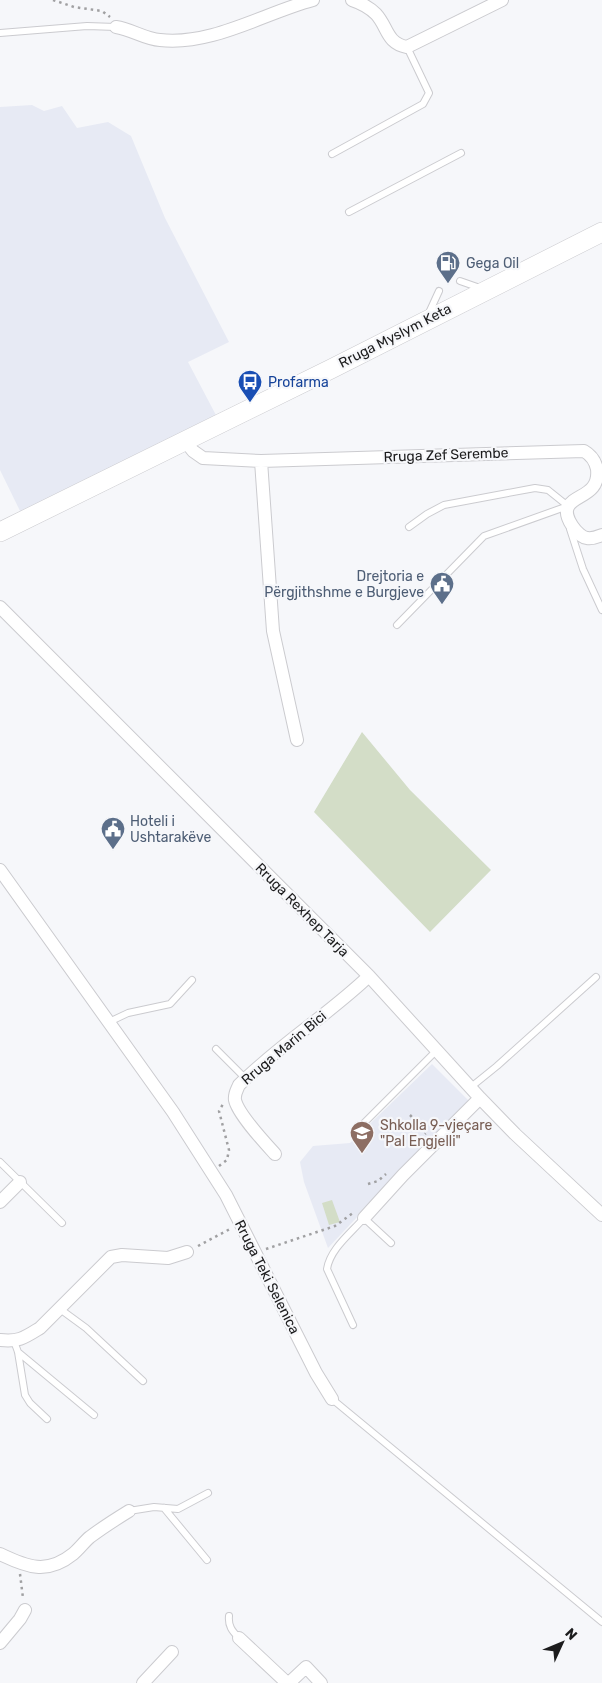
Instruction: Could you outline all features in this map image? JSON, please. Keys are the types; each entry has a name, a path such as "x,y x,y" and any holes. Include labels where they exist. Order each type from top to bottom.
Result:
{"main road":[{"name":"Rruga Myslym Keta","path":"0,532 602,232"}],"street":[{"path":"116,27 160,40 191,40 262,19 313,0"},
{"path":"352,0 370,8 377,15 390,39 398,45 407,47 502,0"},
{"name":"Rruga Zef Serembe","path":"185,441 193,451 203,458 261,461 584,451 590,454 594,460 597,474 596,482 568,512"},
{"path":"261,461 273,631 297,740"},
{"path":"568,512 579,534 584,538 589,539 602,535"},
{"name":"Rruga Rexhep Tarja","path":"0,607 369,976 515,1134 602,1215"},
{"name":"Rruga Teki Selenica","path":"0,870 109,1022 212,1171 320,1380 332,1399"},
{"name":"Rruga Marin Bici","path":"274,1154 238,1107 235,1101 235,1094 239,1085 245,1078 347,997 369,976"},
{"path":"364,1218 403,1175 480,1098"},
{"path":"0,1202 20,1182"},
{"path":"0,1340 16,1347 26,1336 40,1328 111,1257 122,1255 168,1258 187,1252"},
{"path":"0,1554 22,1565 40,1567 56,1564 73,1554 103,1528 129,1511"},
{"path":"0,1643 26,1610"},
{"path":"240,1638 288,1683 306,1667 321,1683"},
{"path":"143,1683 172,1652"}],"lane":[{"path":"0,34 88,26 116,27"},
{"path":"332,154 423,104 430,93 407,47"},
{"path":"349,212 461,153"},
{"path":"460,281 486,291"},
{"path":"426,321 439,291"},
{"path":"409,527 444,505 535,488 548,490 568,512 583,569 602,610"},
{"path":"397,625 484,536 568,512"},
{"path":"471,1087 596,977"},
{"path":"109,1022 128,1013 170,1004 192,980"},
{"path":"216,1049 245,1078"},
{"path":"356,1131 437,1050"},
{"path":"0,1162 62,1223"},
{"path":"353,1325 327,1268 328,1261 364,1218 391,1243"},
{"path":"60,1308 86,1328 143,1382"},
{"path":"16,1347 94,1415"},
{"path":"16,1347 25,1395 30,1404 47,1419"},
{"name":"Rruga Teki Selenica","path":"332,1399 602,1622"},
{"path":"129,1511 154,1506 178,1509 208,1493"},
{"path":"164,1508 207,1560"},
{"path":"229,1616 230,1629 240,1638"}],"path":[{"path":"54,0 74,7 102,11 109,16 116,27"},
{"path":"212,1171 227,1160 229,1156 226,1134 218,1111 235,1094"},
{"path":"410,1115 427,1132 421,1139"},
{"path":"187,1252 240,1223"},
{"path":"256,1253 322,1230"},
{"path":"22,1565 20,1574 26,1610"}],"shaded area":[{"path":"32,105 44,111 62,106 77,128 108,122 131,136 165,218 229,342 188,362 217,417 22,515 0,470 0,107"},
{"name":"Shkolla 9-vjeçare \"Pal Engjelli\"","path":"432,1064 469,1101 328,1248 304,1182 300,1162 313,1146 350,1143"}],"green space":[{"path":"362,732 410,790 491,870 430,932 314,812"},
{"path":"332,1200 340,1222 329,1225 322,1203"}],"place":[{"name":"Gega Oil","path":"448,284"},
{"name":"Profarma","path":"250,403"},
{"name":"Drejtoria e Përgjithshme e Burgjeve","path":"442,605"},
{"name":"Hoteli i Ushtarakëve","path":"113,850"},
{"name":"Shkolla 9-vjeçare \"Pal Engjelli\"","path":"362,1154"}]}
